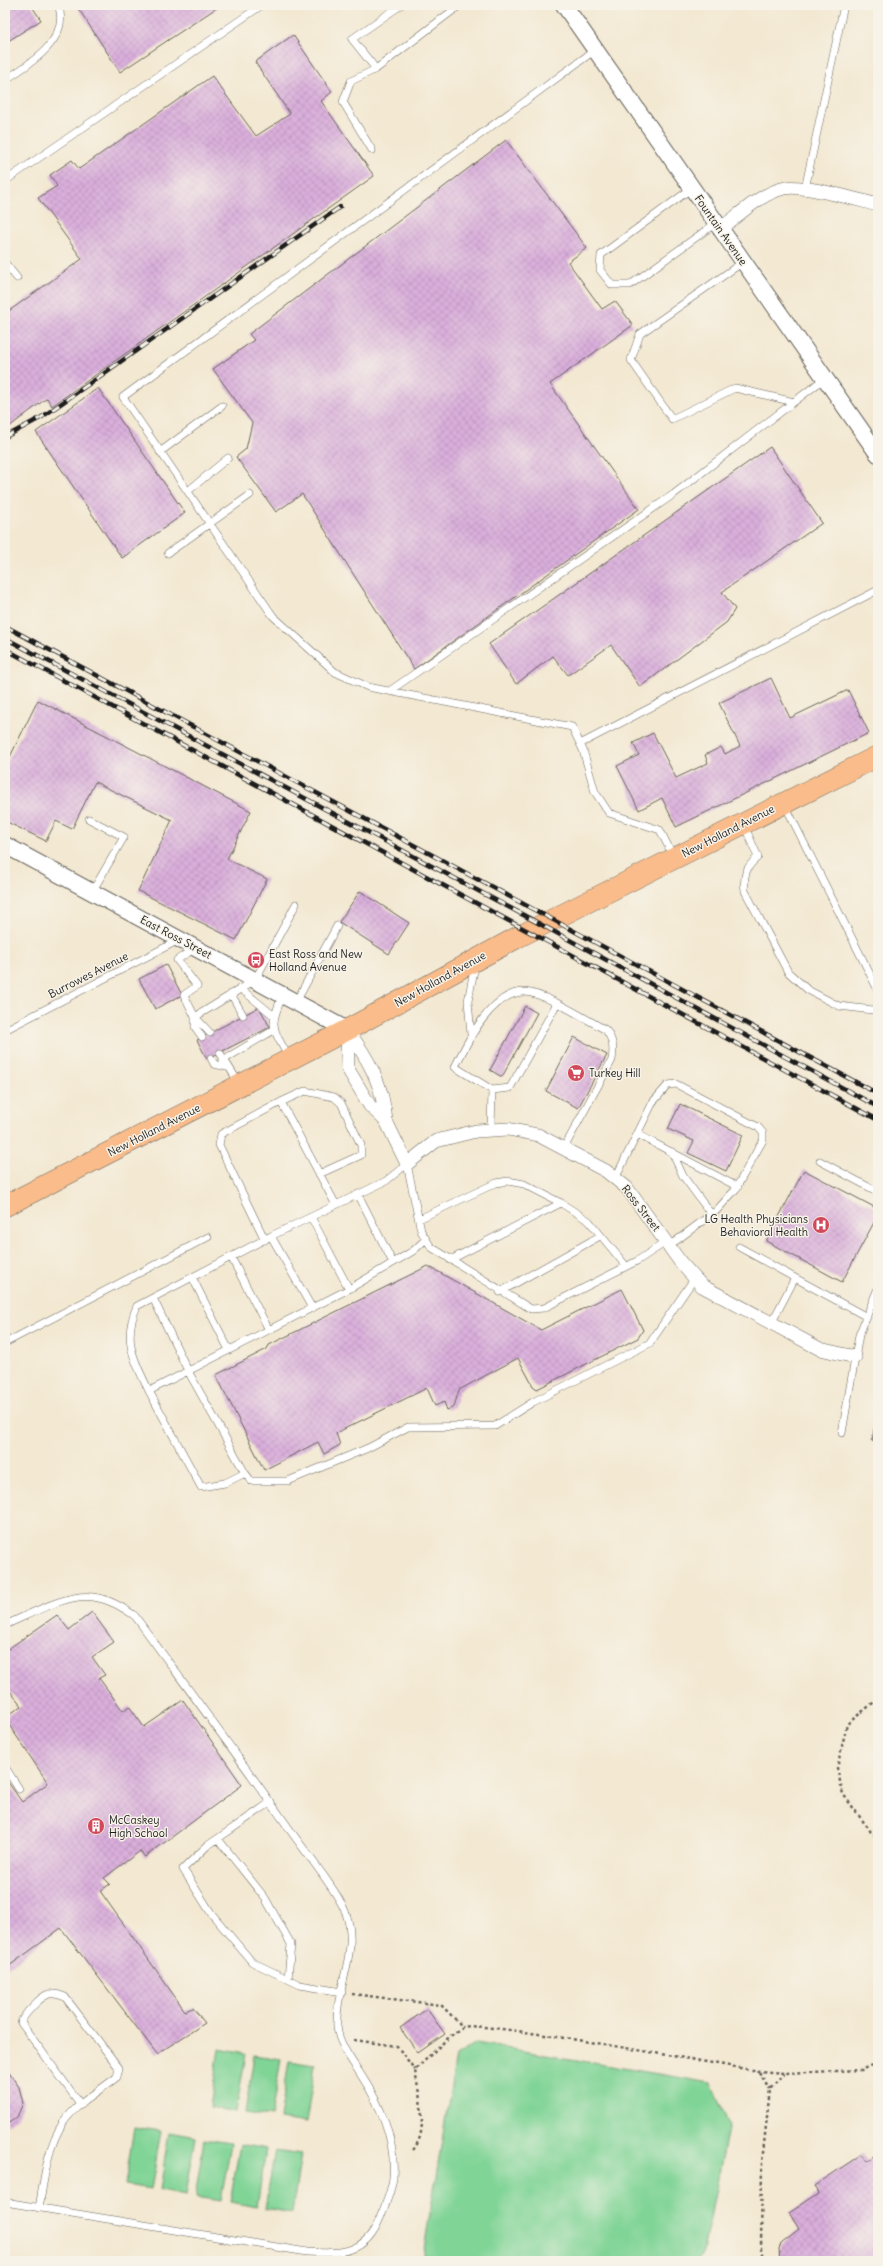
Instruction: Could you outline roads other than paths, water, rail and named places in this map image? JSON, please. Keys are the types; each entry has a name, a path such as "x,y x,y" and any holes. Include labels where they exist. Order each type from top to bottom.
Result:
{"main road":[{"name":"New Holland Avenue","path":"5,1206 290,1060 477,958 878,756"}],"street":[{"name":"Fountain Avenue","path":"564,5 878,454"},
{"path":"718,226 777,190 786,187 804,189 878,205"},
{"name":"East Ross Street","path":"8,850 92,892 347,1030"},
{"path":"347,1030 348,1069 370,1106 386,1121 407,1164"},
{"path":"347,1030 368,1061 384,1099 386,1121"},
{"name":"Ross Street","path":"407,1164 436,1141 491,1129 523,1131 538,1136 564,1148 616,1178 636,1198 694,1279 717,1295 820,1350 855,1357"}],"lane":[{"path":"5,80 50,47 58,28 60,10 58,5"},
{"path":"5,181 262,5"},
{"path":"376,69 352,39 401,5"},
{"path":"372,150 343,102 351,82 376,69 460,5"},
{"path":"804,189 844,5"},
{"path":"595,50 123,397 273,616 335,672 368,687 391,690 572,727 580,744 595,792 608,813 660,830 674,858"},
{"path":"692,188 601,255 600,270 612,285 630,285 718,226"},
{"path":"744,262 640,334 631,360 672,419 735,388 794,402"},
{"path":"5,263 17,278"},
{"path":"391,690 674,494 825,378"},
{"path":"160,452 222,406"},
{"path":"188,491 228,458"},
{"path":"168,553 250,495"},
{"path":"580,744 878,590"},
{"path":"784,803 878,990"},
{"path":"89,819 124,837 92,892"},
{"path":"743,823 758,857 748,865 743,878 745,891 788,972 808,990 839,1006 873,1010 878,1008"},
{"path":"195,1017 255,980 296,904"},
{"path":"290,1060 274,1030 274,1015 290,999 337,926"},
{"name":"Burrowes Avenue","path":"5,1030 180,940"},
{"path":"195,948 177,960 197,986 184,995 195,1017 210,1033"},
{"path":"471,1034 468,1001 477,958"},
{"path":"240,988 274,1015"},
{"path":"556,1005 510,1088 492,1090 455,1067 471,1034 501,1000 513,994 526,992 540,996 606,1030 611,1037 614,1049 612,1060 564,1148"},
{"path":"231,994 244,1015"},
{"path":"195,1017 195,1027 202,1037"},
{"path":"241,1085 227,1067 221,1056 257,1037 274,1030"},
{"path":"211,1058 214,1064 227,1067"},
{"path":"407,1164 425,1240 431,1247 524,1307 538,1310 668,1244 712,1214 738,1187 763,1140 763,1133 758,1127 676,1084 668,1085 653,1102 616,1178"},
{"path":"491,1129 492,1090"},
{"path":"312,1308 268,1238 219,1145 221,1134 305,1091 334,1097 341,1103 361,1146 361,1155 319,1174"},
{"path":"281,1102 336,1205"},
{"path":"637,1134 738,1187"},
{"path":"672,1152 683,1176 712,1214"},
{"path":"820,1161 878,1192"},
{"path":"245,1473 225,1483 201,1487 149,1391 130,1352 131,1319 137,1306 268,1238 394,1176 407,1164"},
{"path":"419,1219 496,1183 508,1181 524,1184 561,1203 589,1221 626,1266"},
{"path":"358,1194 392,1263"},
{"path":"450,1260 561,1203"},
{"path":"311,1217 349,1289"},
{"path":"500,1292 600,1236"},
{"path":"5,1343 208,1237"},
{"path":"149,1391 349,1289 413,1251 425,1240"},
{"path":"739,1247 866,1317"},
{"path":"231,1257 269,1330"},
{"path":"192,1277 229,1350"},
{"path":"771,1324 795,1278"},
{"path":"153,1298 188,1371 245,1473 251,1481 288,1481 368,1448 408,1428 495,1426 533,1402 650,1343 694,1279"},
{"path":"842,1433 859,1335 878,1288"},
{"path":"5,1625 57,1602 92,1596 116,1604 135,1616 271,1802 345,1912 350,1937 350,1955 343,1978 337,2027 347,2053 373,2094 381,2113 390,2140 393,2178 375,2231 365,2242 350,2251 331,2254 307,2252 5,2202"},
{"path":"5,1767 19,1788"},
{"path":"271,1802 218,1839 183,1869 211,1913 252,1962 300,1985 342,1992"},
{"path":"218,1839 265,1898 291,1944 288,1979"},
{"path":"39,2208 46,2164 55,2139 64,2123 81,2105 117,2077 120,2068 65,1997 57,1994 48,1994 22,2016 21,2023 81,2105"}],"railway":[{"path":"5,437 42,417 340,207"},
{"path":"5,626 878,1094"},
{"path":"5,638 516,911 878,1107"},
{"path":"5,649 878,1120"}],"place":[{"name":"East Ross and New Holland Avenue","path":"256,960"},
{"name":"Turkey Hill","path":"576,1073"},
{"name":"LG Health Physicians Behavioral Health","path":"821,1225"},
{"name":"McCaskey High School","path":"96,1826"}]}
